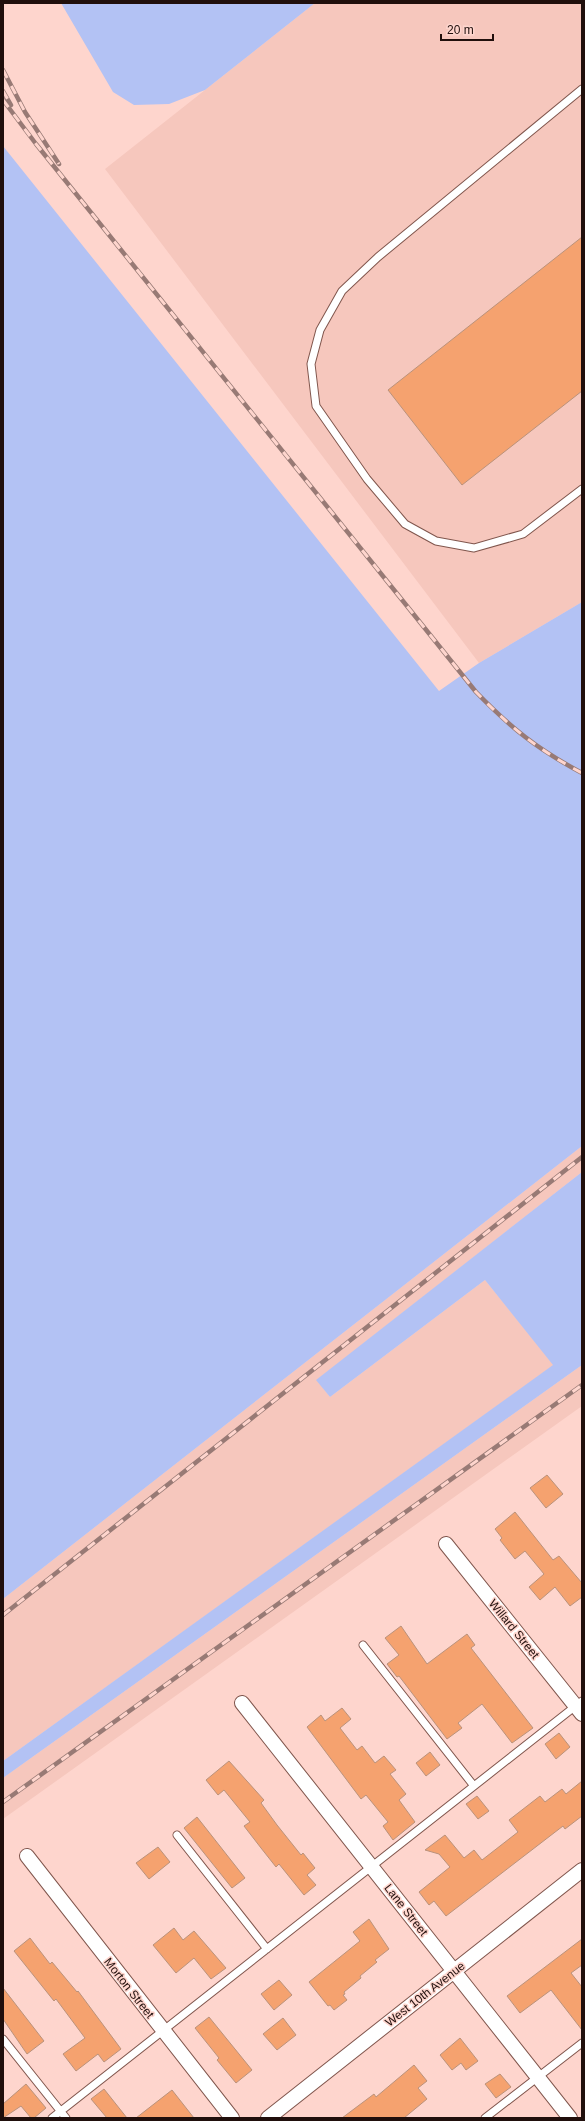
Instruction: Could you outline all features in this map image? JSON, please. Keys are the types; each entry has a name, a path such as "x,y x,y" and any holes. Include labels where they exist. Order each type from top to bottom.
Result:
{"street":[{"name":"Willard Street","path":"446,1544 580,1707"},
{"name":"Lane Street","path":"242,1703 570,2118"},
{"name":"Morton Street","path":"27,1856 232,2118"},
{"name":"West 10th Avenue","path":"268,2118 582,1870"}],"lane":[{"path":"582,89 378,257 342,291 320,330 311,364 316,406 367,480 405,524 436,541 474,548 523,534 582,489"},
{"path":"363,1645 474,1786"},
{"path":"52,2118 474,1786 580,1707"},
{"path":"176,1835 267,1949"},
{"path":"3,2039 66,2118"},
{"path":"485,2118 582,2043"}],"shaded area":[{"path":"61,3 315,3 205,90 169,104 134,105 113,92"},
{"path":"315,3 582,3 582,602 479,663 105,169"},
{"path":"3,146 439,691 479,663 582,602 582,1146 3,1599"},
{"path":"582,1146 582,1172 317,1380 330,1397 485,1280 554,1365 3,1761 3,1599"},
{"path":"582,1172 582,1365 3,1778 3,1761 553,1365 485,1280 330,1397 316,1380"},
{"path":"582,1365 582,1406 3,1819 3,1778"}],"building":[{"path":"582,237 582,391 462,485 388,390"},
{"path":"547,1475 563,1494 546,1508 530,1488"},
{"path":"515,1512 553,1560 559,1556 582,1583 582,1597 570,1606 555,1587 540,1600 529,1587 544,1574 525,1551 515,1559 500,1540 502,1538 495,1529"},
{"path":"401,1626 427,1664 467,1634 475,1645 471,1648 533,1728 512,1743 482,1704 458,1723 462,1728 447,1739 399,1676 397,1677 387,1664 399,1655 385,1638"},
{"path":"342,1708 351,1719 340,1728 357,1750 362,1746 375,1763 384,1756 396,1770 390,1774 406,1794 399,1800 415,1822 393,1840 383,1826 388,1822 366,1795 361,1799 307,1727 321,1715 325,1721"},
{"path":"559,1733 570,1747 556,1759 545,1744"},
{"path":"430,1752 440,1765 426,1776 416,1763"},
{"path":"229,1761 264,1800 261,1803 277,1825 301,1855 303,1853 315,1868 307,1875 316,1885 304,1895 279,1864 276,1867 244,1826 250,1822 224,1790 218,1795 206,1780"},
{"path":"582,1781 582,1816 565,1829 563,1826 446,1916 434,1901 429,1905 419,1892 450,1867 439,1854 425,1850 445,1835 464,1858 474,1850 482,1860 518,1832 509,1820 540,1796 545,1802 562,1789 566,1794"},
{"path":"477,1796 489,1811 478,1819 466,1804"},
{"path":"197,1817 245,1878 232,1888 184,1828"},
{"path":"158,1847 170,1862 149,1879 136,1863"},
{"path":"369,1919 389,1949 375,1960 377,1962 344,1992 345,1994 343,1995 347,2000 334,2010 330,2005 328,2006 309,1982 360,1941 353,1932"},
{"path":"174,1928 183,1940 194,1931 226,1968 211,1979 194,1958 176,1973 153,1945"},
{"path":"30,1938 50,1964 52,1962 77,1992 78,1991 121,2049 104,2062 98,2054 76,2071 63,2054 85,2038 56,1999 54,2001 14,1951"},
{"path":"582,1939 582,1965 571,1973 582,1987 582,2030 551,1990 520,2013 507,1996"},
{"path":"279,1980 292,1995 274,2010 261,1994"},
{"path":"3,1988 44,2041 27,2054 3,2019"},
{"path":"209,2017 252,2070 236,2083 217,2060 219,2058 195,2028"},
{"path":"283,2018 296,2035 277,2050 263,2034"},
{"path":"460,2038 478,2061 466,2070 461,2063 452,2070 440,2055"},
{"path":"414,2065 427,2081 418,2088 427,2099 404,2118 342,2118 374,2094 376,2097"},
{"path":"500,2074 511,2087 496,2098 485,2084"},
{"path":"26,2084 46,2108 34,2118 31,2118 21,2106 3,2118 3,2104"},
{"path":"104,2089 127,2118 107,2118 91,2099"},
{"path":"172,2090 194,2118 136,2118"}],"railway":[{"path":"3,70 25,112 59,164"},
{"path":"3,91 11,105"},
{"path":"3,100 36,144 476,692 525,737 551,755 582,773"},
{"path":"3,1615 582,1157"},
{"path":"3,1802 582,1385"}]}
